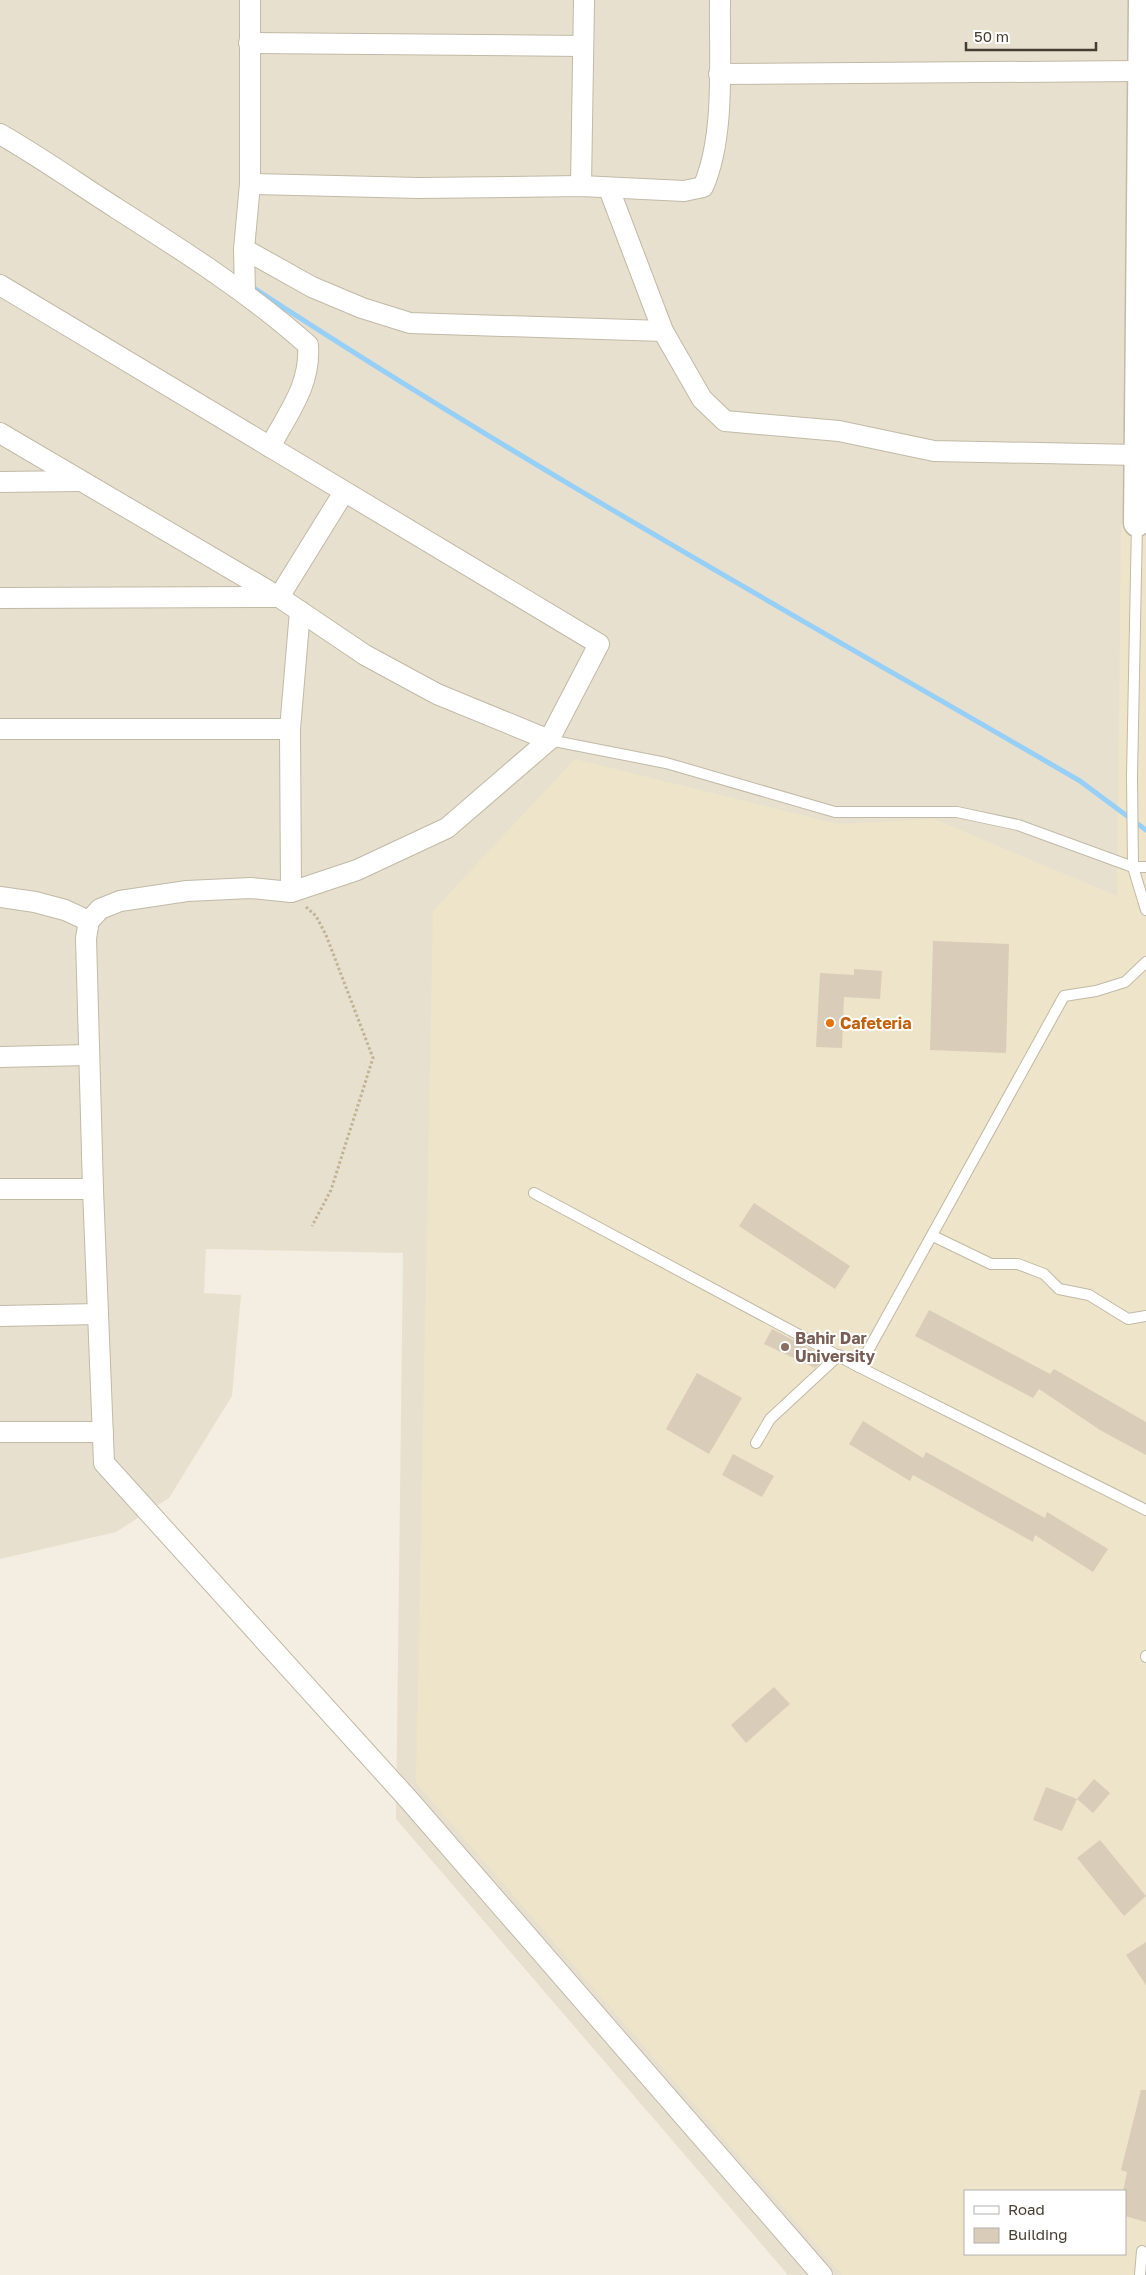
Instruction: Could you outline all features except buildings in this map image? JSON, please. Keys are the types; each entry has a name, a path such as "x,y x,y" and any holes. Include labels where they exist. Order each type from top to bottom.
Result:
{"street":[{"path":"245,292 244,249 250,184 250,0"},
{"path":"581,186 584,0"},
{"path":"250,184 419,188 581,186 609,189 684,191 703,187 711,169 717,127 720,0"},
{"path":"1137,523 1140,72 1144,29 1142,0"},
{"path":"249,43 583,46"},
{"path":"719,74 1140,72"},
{"path":"0,134 33,153 245,292 272,312 308,345 309,364 304,385 270,447"},
{"path":"609,189 663,331 702,399 725,421 840,431 934,451 1137,455"},
{"path":"244,249 312,287 362,308 410,323 663,331"},
{"path":"0,285 599,644 549,740 446,828 358,870 292,892 251,888 187,891 120,901 100,909 89,921 86,938 88,1055 104,1463 409,1800 822,2275"},
{"path":"0,433 79,481 279,596 365,656 429,690 549,740"},
{"path":"0,482 79,481"},
{"path":"279,596 344,492"},
{"path":"0,598 279,596"},
{"path":"292,892 290,729 300,611"},
{"path":"0,729 290,729"},
{"path":"0,897 35,902 65,910 89,921"},
{"path":"0,1057 88,1055"},
{"path":"0,1189 93,1189"},
{"path":"0,1316 98,1314"},
{"path":"0,1432 103,1432"}],"lane":[{"path":"1137,523 1132,777 1133,867 1146,910"},
{"path":"549,740 666,763 835,812 965,814 1018,825 1133,867 1146,867"},
{"path":"859,1367 1064,996 1096,991 1125,982 1146,962"},
{"path":"534,1192 859,1367 1146,1510"},
{"path":"933,1236 991,1264 1018,1264 1044,1274 1059,1289 1089,1295 1128,1319 1146,1316"},
{"path":"756,1443 770,1419 839,1355"},
{"path":"1140,2275 1142,2251"}],"path":[{"path":"292,892 316,916 326,935 372,1058 331,1190 312,1226"}],"shaded area":[{"path":"0,0 1146,0 1146,2275 788,2275 396,1819 403,1253 206,1249 204,1293 241,1295 232,1396 169,1498 116,1532 0,1559"},
{"name":"Bahir Dar University","path":"1121,523 1146,523 1146,2275 842,2275 416,1783 433,911 575,759 838,824 934,819 1117,896"}],"waterway":[{"path":"249,285 557,477 1080,781 1146,830"}],"place":[{"name":"Cafeteria","path":"830,1023"},
{"name":"Bahir Dar University","path":"785,1347"}]}
